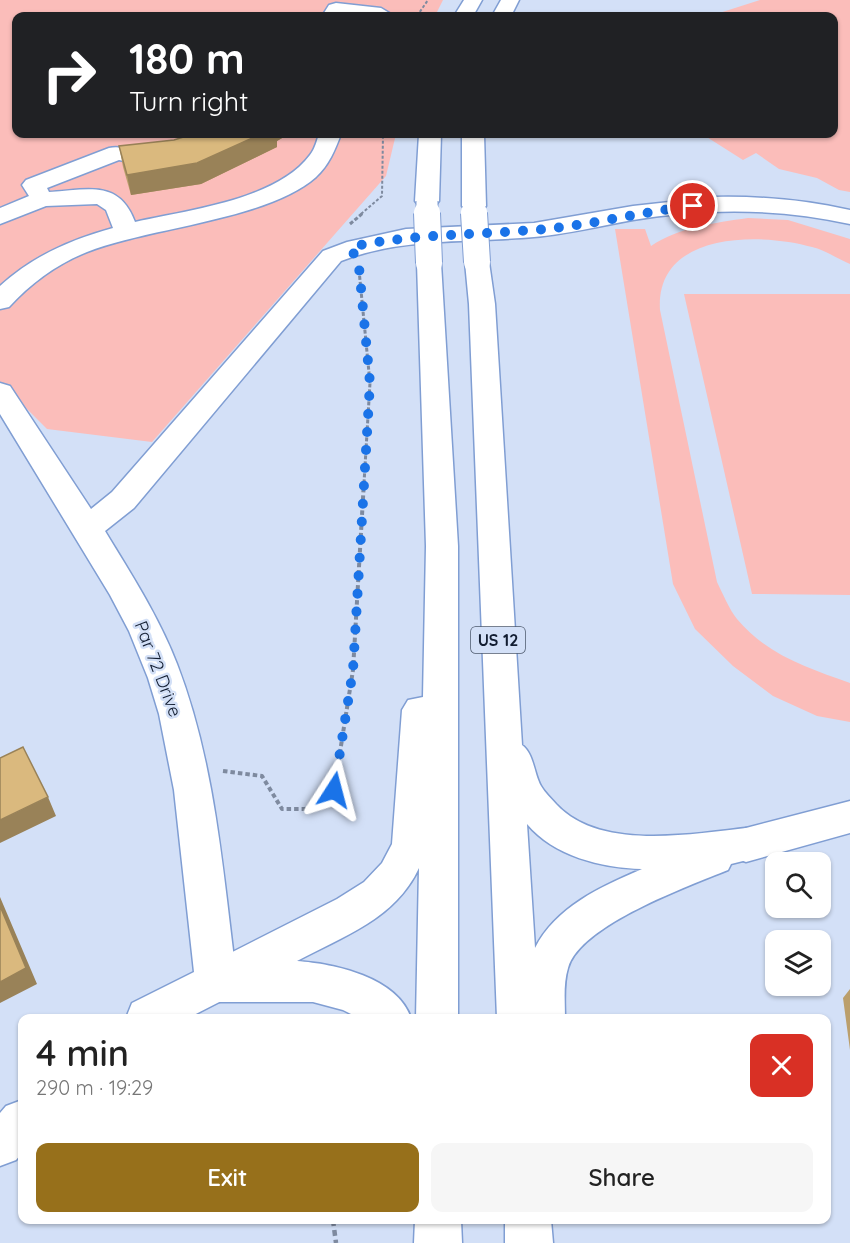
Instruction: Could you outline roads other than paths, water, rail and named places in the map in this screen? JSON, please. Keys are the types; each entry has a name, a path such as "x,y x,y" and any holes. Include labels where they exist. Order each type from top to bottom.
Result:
{"main road":[{"path":"334,12 336,9 363,12"},
{"path":"42,199 34,185 117,153 139,157 177,151 209,138"},
{"path":"0,301 21,280 46,263 78,248 126,232 256,199 287,186 308,172 320,159 328,138"},
{"path":"430,138 429,263 442,546 437,1014"},
{"name":"US 12","path":"473,138 474,206 482,304 518,1014"},
{"path":"101,197 114,172 117,153"},
{"path":"0,217 42,199 101,197 117,206 126,232"},
{"path":"87,529 123,500 332,256 351,247 406,237 534,230 587,224 631,214 714,203 765,202 810,206 850,217"},
{"name":"Par 72 Drive","path":"0,392 87,529 146,632 165,677 180,726 190,778 216,982"},
{"path":"155,1014 351,912 378,895 396,876 411,845 426,648 442,546"},
{"path":"502,730 529,800 553,825 580,840 630,853 677,852 747,845"},
{"path":"544,1014 548,962 567,932 600,908 747,845 850,817"},
{"path":"216,982 285,979 348,988 376,1003 386,1014"},
{"path":"0,1144 18,1126"},
{"path":"438,1224 438,1243"},
{"path":"528,1224 529,1243"},
{"path":"546,1224 547,1243"}]}
